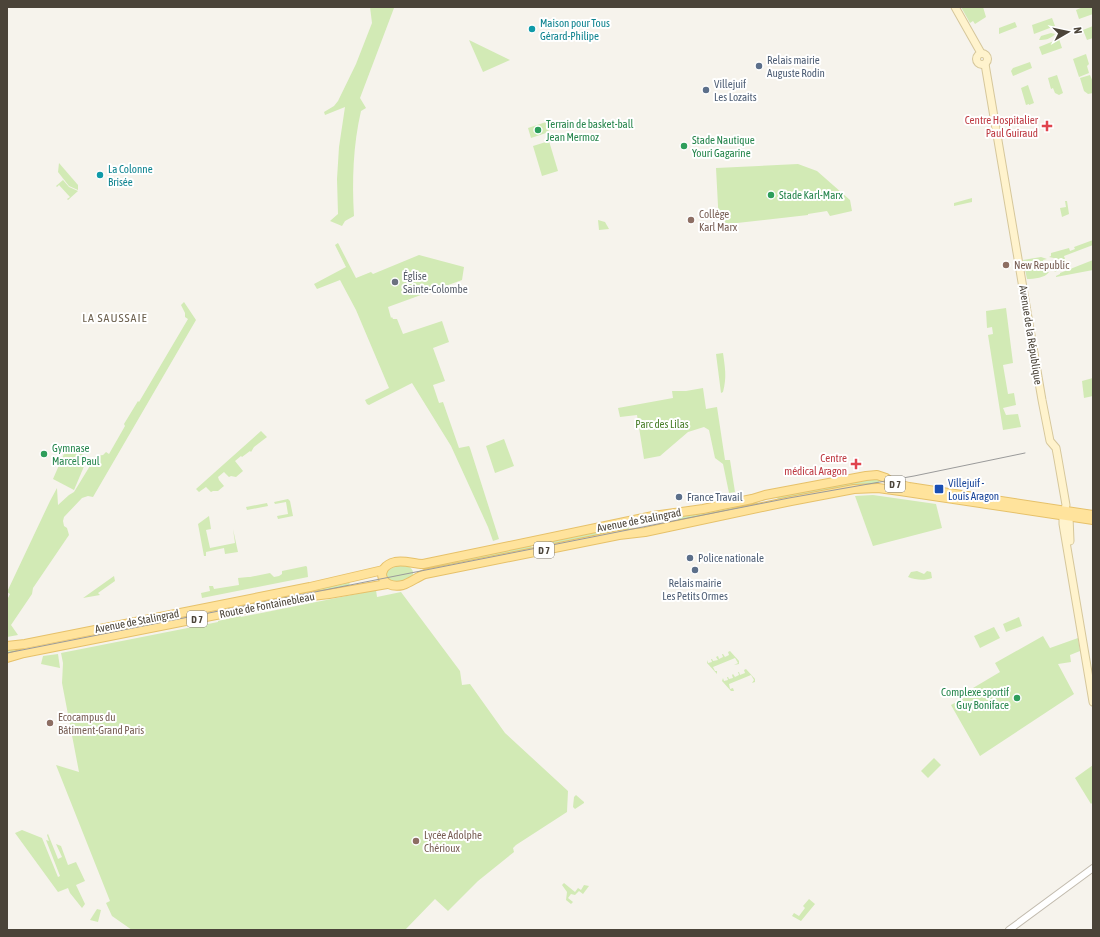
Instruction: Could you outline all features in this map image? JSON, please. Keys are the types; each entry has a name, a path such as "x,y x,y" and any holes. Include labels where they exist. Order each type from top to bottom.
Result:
{"main road":[{"name":"Avenue de la République","path":"955,7 981,53 977,57 977,60 981,64 985,64 1035,360 1050,441 1056,448 1066,505 1063,524 1093,702"},
{"name":"Avenue de Stalingrad","path":"411,563 423,564 653,516 703,509 765,495 877,475 886,478 893,483 909,487 1065,514"},
{"name":"Avenue de Stalingrad","path":"412,581 424,574 620,535 645,532 854,489 878,488 900,490 1065,514"},
{"name":"D 7","path":"1065,514 1093,515"},
{"name":"D 7","path":"1065,514 1093,520"},
{"name":"D 7","path":"383,570 395,562 401,561 411,563"},
{"path":"411,563 416,567 416,572 412,581"},
{"name":"Avenue de Stalingrad","path":"7,646 25,644 302,588 383,570"},
{"path":"383,570 383,578 387,584"},
{"name":"D 7","path":"387,584 400,586 412,581"},
{"name":"Route de Fontainebleau","path":"7,658 24,653 312,596 387,584"}],"street":[{"path":"1009,930 1093,868"}],"green space":[{"path":"370,7 394,8 360,98 366,108 361,111 355,150 353,176 354,216 345,221 342,226 330,221 338,214 337,179 339,147 345,107 325,115 324,112 334,106 338,101 356,64 372,23"},
{"path":"961,7 983,7 986,17 975,24 973,21 970,23"},
{"path":"1083,7 1093,7 1093,14 1079,19 1076,10"},
{"path":"1052,18 1055,26 1034,34 1032,25"},
{"path":"1015,22 1017,27 999,34 999,28"},
{"path":"1093,26 1093,38 1087,40 1083,30"},
{"path":"1051,33 1055,34 1048,39 1039,40 1041,36"},
{"path":"1059,39 1062,48 1042,55 1039,47"},
{"path":"469,40 510,60 483,72"},
{"path":"1086,54 1089,64 1087,66 1089,73 1079,77 1073,59"},
{"path":"1030,62 1032,68 1013,76 1011,71 1013,68"},
{"path":"1057,75 1063,93 1059,95 1055,93 1053,88 1051,89 1048,78"},
{"path":"1090,75 1093,82 1093,93 1088,94 1084,91 1080,78"},
{"path":"1028,85 1034,103 1026,105 1021,88"},
{"name":"Terrain de basket-ball Jean Mermoz","path":"546,122 549,132 531,138 528,128"},
{"path":"549,141 558,171 542,176 533,146"},
{"path":"59,163 78,185 78,190 69,186 58,172"},
{"path":"798,164 817,171 850,200 852,211 830,216 827,211 808,215 719,225 716,168"},
{"path":"63,180 69,187 78,191 68,200 67,199 70,197 59,185 57,187 56,186"},
{"path":"972,198 972,202 954,206 954,203"},
{"path":"1065,201 1067,201 1069,214 1062,217 1060,208 1066,207"},
{"path":"598,220 605,222 609,229 599,230"},
{"path":"1093,240 1093,245 1064,256 1067,265 1065,268 1054,272 1064,264 1063,260 1049,257 1051,256 1051,253 1069,248 1070,251 1075,249 1074,247"},
{"path":"338,243 356,278 371,272 373,274 419,255 464,267 462,280 388,307 391,318 397,319 403,334 442,321 449,342 433,348 445,381 433,385 439,403 443,402 459,448 469,446 470,448 499,539 493,541 451,446 412,383 369,405 367,404 365,400 389,388 356,310 340,280 317,289 314,284 346,267 335,245"},
{"path":"1041,257 1047,259 1043,260 1045,272 1049,272 1042,277 1027,279 1023,260"},
{"path":"1093,260 1093,270 1056,277 1060,273"},
{"path":"184,302 196,320 93,497 88,496 82,498 64,517 64,526 67,528 69,535 33,588 32,594 11,625 18,635 7,637 7,600 10,594 7,592 50,501 57,488 58,505 74,492 96,456 103,455 106,452 109,454 125,426 124,424 138,401 139,402 188,319 185,317 185,313 181,305"},
{"path":"1006,308 1013,363 1003,365 1008,394 1014,393 1016,405 1003,408 1006,415 1018,414 1021,427 1003,430 988,335 993,334 992,327 987,328 986,311"},
{"path":"723,353 725,377 723,392 721,393 716,354"},
{"path":"1093,378 1093,396 1084,398 1082,381"},
{"name":"Parc des Lilas","path":"703,388 706,409 717,407 725,460 730,460 735,492 729,493 723,464 715,458 709,430 704,427 688,432 660,456 644,459 637,415 620,417 618,408 673,398 672,391 686,391"},
{"path":"261,431 267,437 254,447 251,452 250,451 242,457 241,456 235,461 243,471 236,477 229,477 224,472 218,477 224,486 218,491 211,492 206,487 199,492 196,489"},
{"path":"504,439 514,466 495,473 486,446"},
{"path":"67,447 88,457 74,490 53,479"},
{"path":"873,477 880,480 878,484 778,501 777,496"},
{"path":"873,495 936,504 942,528 873,546 855,496"},
{"path":"288,499 290,501 293,516 278,519 277,516 288,514 286,502 275,504 274,502"},
{"path":"757,499 758,505 679,523 677,514"},
{"path":"267,503 268,506 247,510 246,507"},
{"path":"209,516 211,529 206,530 210,548 235,543 233,529 238,552 225,554 224,548 206,552 206,556 204,556 198,524"},
{"path":"628,525 630,532 548,547 547,542"},
{"path":"531,544 532,550 426,572 425,566"},
{"path":"306,566 308,577 202,598 201,593 210,591 209,586 213,586 214,589 239,585 238,578 270,573 274,577 282,574 282,571"},
{"path":"397,566 411,568 413,575 407,580 400,582 387,580 386,572"},
{"path":"917,571 924,574 927,571 931,572 932,578 920,580 908,577 911,572"},
{"path":"114,576 115,581 98,593 100,595 83,598"},
{"path":"349,580 350,588 225,611 224,606"},
{"path":"376,590 377,597 401,592 460,671 462,685 470,684 505,733 568,791 567,812 516,845 513,848 514,852 478,881 448,911 435,899 405,930 132,930 112,916 106,903 110,901 56,765 79,772 62,683 63,663 61,653"},
{"path":"221,607 222,612 7,656 7,647"},
{"path":"1019,617 1022,626 1006,632 1003,624"},
{"path":"994,627 1000,638 980,648 974,636"},
{"name":"Complexe sportif Guy Boniface","path":"1043,636 1050,648 1078,638 1080,651 1070,655 1071,662 1058,664 1074,694 980,756 951,705 975,692 973,688 1000,672 995,663"},
{"path":"730,651 739,661 739,664 734,665 738,663 735,658 713,667 715,671 717,671 717,674 707,663 707,660 708,663 712,662 711,659 713,661 718,660 716,657 718,656 719,659 723,657 723,654 725,657 729,655 728,652"},
{"path":"58,654 60,668 41,664 43,656"},
{"path":"746,669 755,679 755,682 752,683 754,680 751,675 729,684 730,689 733,688 734,691 731,691 722,681 723,678 724,681 728,680 727,677 729,679 733,678 733,674 735,677 739,675 738,672 740,675 745,673 744,670"},
{"path":"934,758 941,765 928,778 921,771"},
{"path":"1093,765 1093,802 1091,804 1075,778"},
{"path":"576,795 584,803 575,809 573,807 574,797"},
{"path":"22,830 42,838 58,877 60,876 46,840 49,841 48,834 58,859 62,857 56,844 61,846 68,865 76,862 85,881 76,885 85,904 82,908 70,893 68,888 58,892 15,833"},
{"path":"564,883 575,892 578,888 581,890 584,885 589,886 583,894 579,891 575,895 571,894 568,898 573,902 571,904 566,900 567,892 562,885"},
{"path":"809,899 815,904 801,921 792,916 794,913 799,916 805,908 803,906"},
{"path":"97,909 101,910 98,922 90,920"}],"tram line":[{"path":"7,653 789,498 914,476 1025,453"}],"place":[{"name":"Maison pour Tous Gérard-Philipe","path":"532,29"},
{"name":"Relais mairie Auguste Rodin","path":"759,66"},
{"name":"Villejuif Les Lozaits","path":"706,90"},
{"name":"Centre Hospitalier Paul Guiraud","path":"1047,126"},
{"name":"Terrain de basket-ball Jean Mermoz","path":"538,130"},
{"name":"Stade Nautique Youri Gagarine","path":"684,146"},
{"name":"La Colonne Brisée","path":"100,175"},
{"name":"Stade Karl-Marx","path":"771,195"},
{"name":"Collège Karl Marx","path":"691,220"},
{"name":"New Republic","path":"1006,265"},
{"name":"Église Sainte-Colombe","path":"395,282"},
{"name":"Gymnase Marcel Paul","path":"44,454"},
{"name":"Centre médical Aragon","path":"856,464"},
{"name":"Villejuif - Louis Aragon","path":"939,489"},
{"name":"France Travail","path":"679,497"},
{"name":"Police nationale","path":"690,558"},
{"name":"Relais mairie Les Petits Ormes","path":"695,570"},
{"name":"Complexe sportif Guy Boniface","path":"1017,698"},
{"name":"Ecocampus du Bâtiment-Grand Paris","path":"50,723"},
{"name":"Lycée Adolphe Chérioux","path":"416,841"}],"district":[{"name":"LA SAUSSAIE","path":"115,318"}]}
